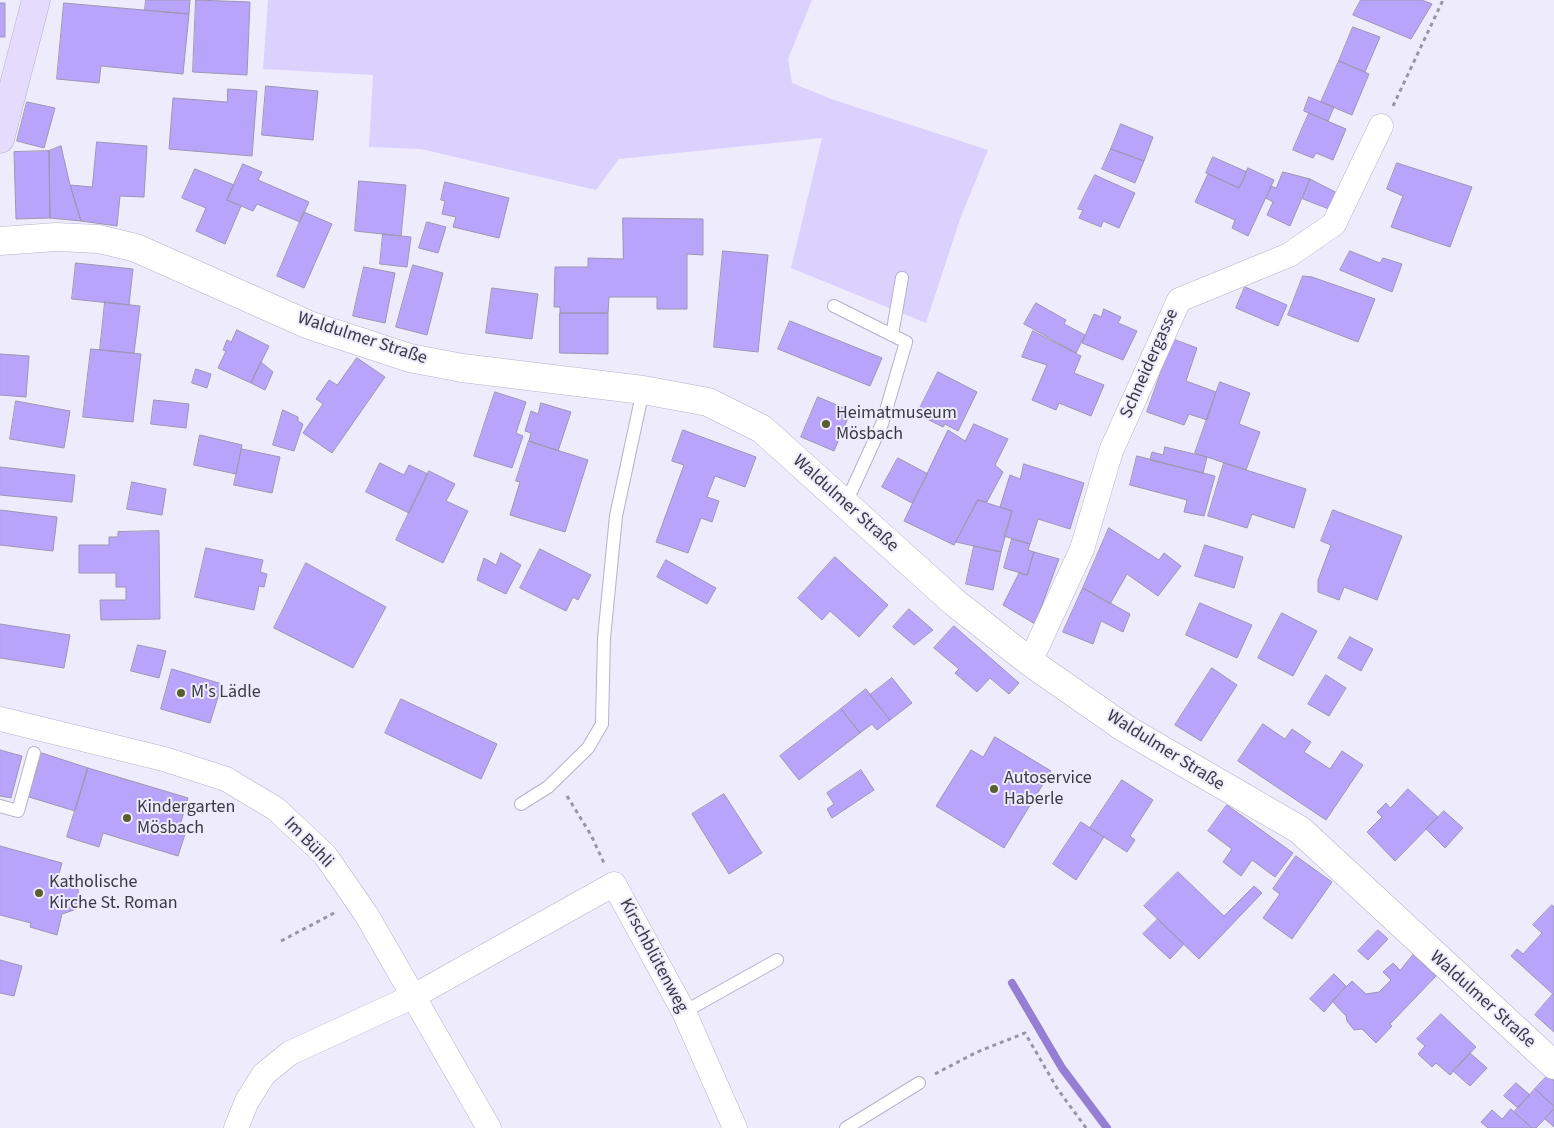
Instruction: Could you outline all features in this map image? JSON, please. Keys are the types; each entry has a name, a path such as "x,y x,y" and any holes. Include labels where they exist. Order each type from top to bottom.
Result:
{"main road":[{"path":"0,139 36,0"}],"street":[{"name":"Schneidergasse","path":"1030,662 1082,549 1111,452 1179,300 1289,254 1334,224 1381,126"},
{"name":"Waldulmer Straße","path":"0,241 56,237 99,239 136,248 310,325 410,358 462,368 643,390 708,402 762,429 954,602 1030,662 1126,729 1300,830 1554,1065"},
{"name":"Im Bühli","path":"0,719 164,759 226,779 276,809 325,856 357,901 414,996 489,1128"},
{"name":"Kirschblütenweg","path":"236,1128 247,1101 264,1074 290,1053 414,996 614,884 684,1012 735,1128"}],"lane":[{"path":"892,335 902,278"},
{"path":"834,306 906,342 882,424 845,505"},
{"path":"521,804 548,787 588,748 602,724 604,638 616,516 643,390"},
{"path":"0,806 18,811 34,754"},
{"path":"684,1012 778,960"},
{"path":"846,1128 919,1083"}],"path":[{"path":"1381,126 1400,93 1443,0"},
{"path":"556,779 591,835 614,884"},
{"path":"281,941 357,901"},
{"path":"919,1083 977,1052 1026,1033 1057,1088 1086,1128"}],"shaded area":[{"path":"268,0 812,0 788,59 792,83 834,100 988,150 960,219 926,323 791,268 822,138 619,159 596,190 421,149 369,147 373,75 263,69"}],"building":[{"path":"146,0 190,0 189,14 145,10"},
{"path":"196,0 250,2 247,75 193,72"},
{"path":"1361,0 1422,0 1432,4 1411,39 1353,15"},
{"path":"0,3 5,3 5,37 0,37"},
{"path":"64,3 189,14 183,74 101,66 99,83 57,79"},
{"path":"1353,27 1380,37 1365,72 1339,61"},
{"path":"1339,61 1369,74 1352,115 1321,102"},
{"path":"266,86 318,91 313,140 262,135"},
{"path":"228,89 257,91 252,156 169,149 173,98 227,102"},
{"path":"1309,97 1334,107 1328,121 1304,111"},
{"path":"27,102 55,108 44,148 17,141"},
{"path":"1309,113 1346,129 1333,160 1316,153 1313,158 1293,150"},
{"path":"1121,124 1153,137 1144,161 1111,149"},
{"path":"97,142 147,146 144,197 120,196 117,226 81,221 70,185 92,187"},
{"path":"61,146 81,221 50,218 49,151"},
{"path":"1111,149 1144,161 1135,183 1102,169"},
{"path":"49,151 50,218 16,219 14,152"},
{"path":"1213,157 1247,172 1239,188 1206,173"},
{"path":"1397,163 1472,187 1450,247 1391,227 1403,196 1387,189"},
{"path":"243,164 262,172 258,180 309,202 300,222 257,204 253,211 227,200"},
{"path":"1248,168 1274,180 1248,236 1232,228 1235,220 1195,202 1208,174 1239,188"},
{"path":"195,169 234,185 227,200 241,206 225,244 196,231 206,208 182,198"},
{"path":"1283,172 1310,179 1290,226 1267,215 1273,202 1266,198 1271,186 1276,188"},
{"path":"1095,175 1135,193 1119,228 1103,221 1101,227 1079,218 1083,210 1078,209"},
{"path":"1310,179 1343,196 1334,211 1303,199"},
{"path":"359,181 406,185 401,236 355,231"},
{"path":"445,182 509,198 499,238 453,227 456,217 442,214 445,201 441,200"},
{"path":"304,212 332,224 304,288 277,276"},
{"path":"623,218 703,219 703,255 687,254 687,309 657,309 657,297 609,297 608,313 560,313 560,307 554,307 555,267 588,267 588,258 623,259"},
{"path":"427,222 446,227 438,253 419,248"},
{"path":"383,234 411,237 407,267 380,264"},
{"path":"723,251 768,255 758,352 714,347"},
{"path":"1350,251 1380,263 1383,258 1402,264 1392,292 1340,270"},
{"path":"76,263 133,269 129,305 72,299"},
{"path":"413,265 443,273 427,335 396,327"},
{"path":"364,267 395,273 385,323 353,316"},
{"path":"1303,276 1312,277 1375,299 1358,342 1288,315"},
{"path":"1245,287 1287,305 1278,326 1236,308"},
{"path":"492,288 538,294 532,339 486,333"},
{"path":"105,302 140,306 134,353 100,350"},
{"path":"1036,303 1066,320 1064,324 1085,335 1076,353 1024,324"},
{"path":"1104,309 1121,317 1118,323 1137,331 1123,360 1082,343 1094,314 1101,317"},
{"path":"560,313 608,313 608,354 560,353"},
{"path":"790,321 882,358 870,386 778,349"},
{"path":"237,330 269,346 251,383 218,368 226,351 223,350 227,340 231,342"},
{"path":"1033,331 1081,356 1074,373 1104,385 1091,416 1059,403 1056,410 1032,400 1047,365 1022,357"},
{"path":"1173,339 1197,348 1186,381 1216,392 1207,420 1189,414 1184,425 1147,412"},
{"path":"91,349 141,354 133,422 83,417"},
{"path":"0,354 29,356 26,397 0,395"},
{"path":"357,358 385,377 332,453 303,433 323,404 316,399 329,380 337,385"},
{"path":"261,362 273,372 265,390 251,383"},
{"path":"196,369 211,374 207,388 192,383"},
{"path":"938,372 977,392 958,431 945,424 943,427 917,414"},
{"path":"1220,382 1250,393 1239,424 1260,432 1246,470 1195,453"},
{"path":"495,392 526,402 516,433 523,436 512,468 474,456"},
{"name":"Heimatmuseum Mösbach","path":"818,397 851,411 834,451 801,437"},
{"path":"154,400 189,404 186,428 151,424"},
{"path":"16,401 70,411 64,448 10,439"},
{"path":"541,403 571,412 558,451 529,441 531,433 525,431 531,411 538,414"},
{"path":"283,410 298,417 298,421 303,424 294,451 273,445"},
{"path":"974,424 1008,439 995,465 1003,472 987,502 978,500 954,545 904,521 948,430 965,441"},
{"path":"683,430 756,457 745,487 715,476 707,497 719,501 712,522 701,518 688,553 656,542 684,465 672,461"},
{"path":"200,435 242,445 236,474 194,465"},
{"path":"529,441 588,460 565,532 510,515 520,482 516,481"},
{"path":"1165,447 1207,457 1203,473 1150,460 1152,452 1163,455"},
{"path":"242,449 280,457 272,493 234,485"},
{"path":"1137,456 1215,476 1204,516 1184,512 1187,500 1130,485"},
{"path":"898,458 928,474 912,503 882,487"},
{"path":"380,463 404,475 409,465 428,474 409,513 366,492"},
{"path":"1224,463 1306,489 1294,528 1252,514 1247,528 1208,516"},
{"path":"1024,464 1084,483 1070,529 1038,519 1030,544 1004,536 1012,511 1000,507 1010,475 1020,479"},
{"path":"0,467 75,475 72,502 0,495"},
{"path":"429,471 455,484 446,501 468,511 443,563 396,540"},
{"path":"132,482 166,489 162,515 127,509"},
{"path":"978,500 1012,511 1001,552 956,542"},
{"path":"0,510 57,517 53,551 0,545"},
{"path":"1333,510 1402,536 1377,600 1344,587 1339,600 1318,592 1318,580 1331,545 1321,541"},
{"path":"1109,528 1159,560 1164,553 1181,566 1158,596 1127,574 1110,604 1083,588"},
{"path":"159,531 160,619 101,620 100,600 126,600 126,587 116,587 116,573 79,573 79,545 109,545 109,537 118,537 118,532"},
{"path":"1012,539 1030,544 1028,550 1034,552 1027,575 1004,568"},
{"path":"1205,545 1243,557 1234,588 1195,576"},
{"path":"974,546 1001,552 993,590 966,584"},
{"path":"206,548 263,560 260,572 267,574 264,587 259,586 254,610 195,597"},
{"path":"540,549 591,575 578,600 573,597 566,611 520,588"},
{"path":"1034,552 1059,559 1035,624 1003,605 1019,573 1027,575"},
{"path":"501,553 521,565 506,594 477,580 484,558 496,565"},
{"path":"835,557 888,605 859,637 830,611 822,620 798,598"},
{"path":"666,560 716,588 707,604 657,577"},
{"path":"306,563 386,607 353,668 274,628"},
{"path":"1083,588 1130,614 1123,632 1101,621 1093,644 1063,632"},
{"path":"1200,603 1252,625 1237,658 1186,635"},
{"path":"909,609 933,630 914,645 893,627"},
{"path":"1282,613 1317,631 1293,676 1258,658"},
{"path":"0,624 70,635 64,668 0,658"},
{"path":"954,626 1019,683 1009,694 990,678 977,692 955,673 959,669 934,648"},
{"path":"1350,637 1373,649 1361,671 1338,658"},
{"path":"138,645 166,651 159,678 131,671"},
{"path":"1212,668 1237,685 1201,741 1175,725"},
{"path":"172,669 222,684 210,723 161,709"},
{"path":"1326,675 1346,688 1329,716 1308,704"},
{"path":"892,678 912,703 890,720 870,695"},
{"path":"866,689 890,720 877,730 872,724 860,733 841,709"},
{"path":"401,699 497,744 481,779 385,733"},
{"path":"841,709 860,733 799,780 780,756"},
{"path":"1263,724 1285,739 1292,729 1311,742 1304,752 1330,769 1342,751 1363,765 1326,820 1238,761"},
{"name":"Autoservice Haberle","path":"995,737 1051,771 1004,848 936,806 971,750 983,757"},
{"path":"0,750 22,756 11,798 0,796"},
{"path":"42,753 88,768 75,811 29,797"},
{"name":"Kindergarten Mösbach","path":"88,768 188,798 180,825 187,828 178,856 103,833 99,847 67,837"},
{"path":"861,770 874,790 832,818 827,809 834,804 827,793"},
{"path":"1122,780 1153,800 1130,836 1135,840 1127,852 1090,828"},
{"path":"1408,789 1438,817 1395,861 1367,832 1382,817 1377,812 1386,803 1390,808"},
{"path":"724,794 762,853 729,874 692,814"},
{"path":"1227,805 1293,853 1275,877 1252,860 1241,876 1223,862 1232,849 1208,831"},
{"path":"1444,811 1463,828 1445,848 1426,829"},
{"path":"1081,822 1104,837 1076,880 1053,864"},
{"name":"Katholische Kirche St. Roman","path":"0,846 62,863 57,881 78,889 79,897 74,910 62,914 57,935 30,927 31,923 0,915"},
{"path":"1296,856 1332,882 1292,939 1263,918 1280,894 1273,889"},
{"path":"1178,872 1224,916 1254,886 1262,893 1199,959 1144,906"},
{"path":"1552,905 1554,907 1554,995 1511,956 1517,949 1523,954 1542,933 1533,925"},
{"path":"1158,919 1184,944 1170,959 1143,934"},
{"path":"1378,930 1388,939 1368,960 1358,951"},
{"path":"1413,955 1436,976 1390,1024 1392,1026 1376,1043 1362,1029 1354,1030 1347,1021 1346,1016 1332,1001 1352,981 1366,994 1379,992 1391,980 1383,972 1393,963 1400,970"},
{"path":"0,960 22,966 14,996 0,993"},
{"path":"1334,974 1346,986 1324,1012 1310,999"},
{"path":"1554,995 1554,1032 1535,1015"},
{"path":"1441,1014 1476,1047 1450,1075 1436,1063 1432,1067 1418,1054 1425,1046 1417,1039"},
{"path":"1470,1053 1487,1068 1470,1086 1453,1071"},
{"path":"1548,1075 1554,1081 1554,1106 1535,1089"},
{"path":"1516,1083 1530,1095 1518,1108 1504,1096"},
{"path":"1535,1089 1554,1106 1554,1109 1536,1128 1532,1128 1514,1112"},
{"path":"1511,1109 1532,1128 1488,1128 1481,1122 1492,1110 1502,1119"},
{"path":"1554,1109 1554,1127 1545,1119"}],"waterway":[{"path":"1012,983 1062,1068 1107,1128"}],"place":[{"name":"Heimatmuseum Mösbach","path":"826,424"},
{"name":"M's Lädle","path":"181,693"},
{"name":"Autoservice Haberle","path":"994,789"},
{"name":"Kindergarten Mösbach","path":"127,818"},
{"name":"Katholische Kirche St. Roman","path":"39,893"}]}
